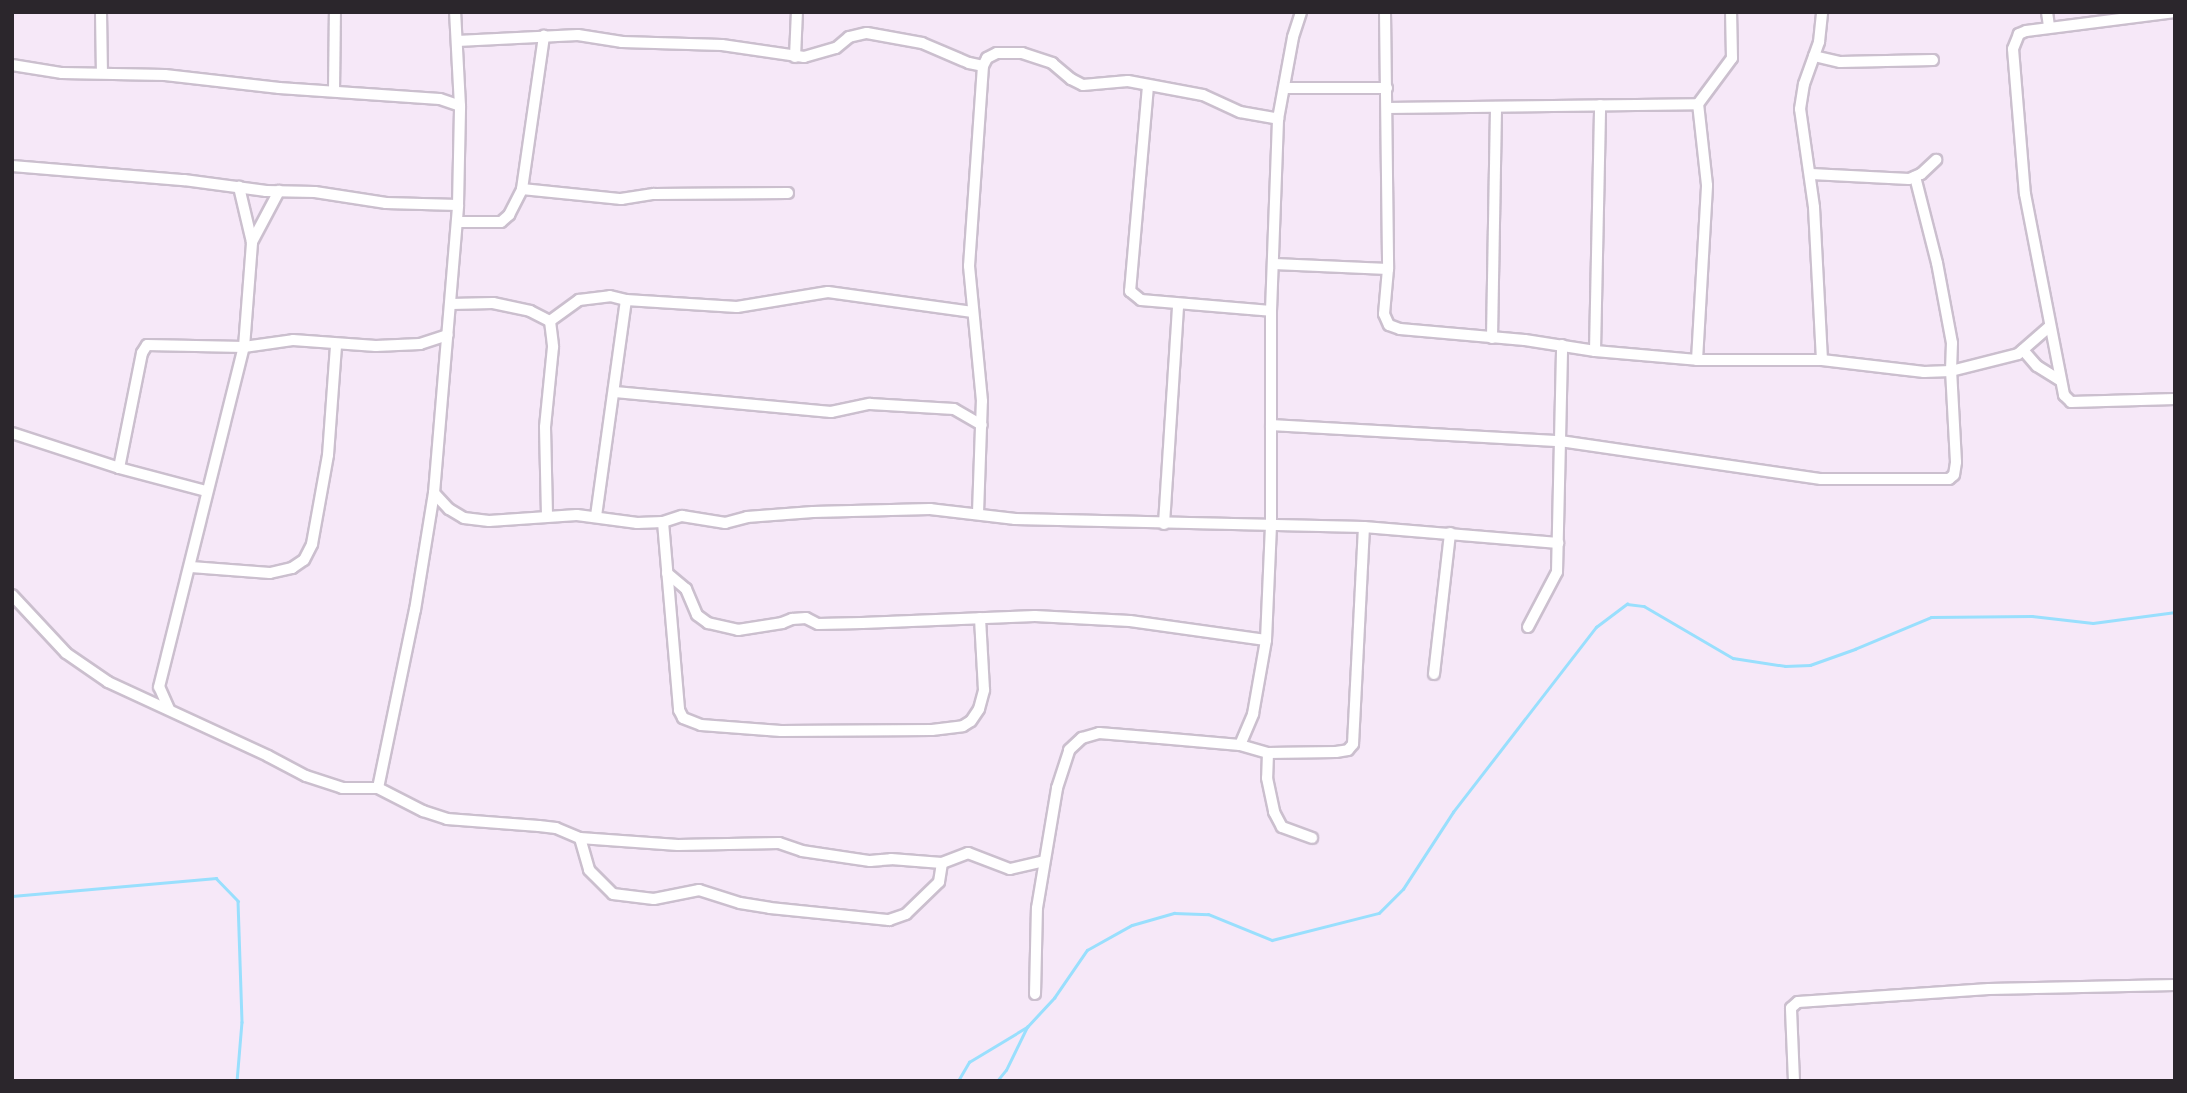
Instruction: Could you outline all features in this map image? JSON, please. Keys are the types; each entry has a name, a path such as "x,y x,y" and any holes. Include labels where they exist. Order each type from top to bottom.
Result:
{"street":[{"path":"102,12 102,74"},
{"path":"334,90 335,12"},
{"path":"378,788 415,610 434,493 458,205 460,106 455,12"},
{"path":"795,57 797,12"},
{"path":"1240,745 1253,714 1266,640 1271,527 1271,312 1278,119 1301,12"},
{"path":"1385,12 1388,268 1384,314 1389,325 1595,351 1697,360 1822,360 1924,372 1951,371 2003,359 2023,350 2049,327"},
{"path":"1697,360 1707,185 1698,104 1732,58 1731,12"},
{"path":"1822,12 1821,32 1804,84 1800,109 1811,174 1822,360"},
{"path":"2048,12 2049,27"},
{"path":"2175,12 2049,27 2019,34 2013,49 2025,194 2064,395 2071,402 2175,399"},
{"path":"457,41 544,36 722,45 795,57 815,55 836,47 849,37 867,33 922,43 969,63 983,66"},
{"path":"457,222 501,222 509,215 522,189 544,36"},
{"path":"978,513 982,425 969,266 983,66 987,58 997,53 1022,53 1052,63 1083,85 1128,81 1203,95 1218,105 1278,119"},
{"path":"1814,56 1840,62 1933,60"},
{"path":"12,65 62,73 165,75 279,88 440,99 460,106"},
{"path":"1147,86 1130,291 1142,300 1271,312"},
{"path":"1284,88 1387,88"},
{"path":"1387,108 1698,104"},
{"path":"1595,351 1600,105"},
{"path":"1493,338 1496,107"},
{"path":"1811,174 1916,177 1936,160"},
{"path":"12,166 315,192 386,203 458,205"},
{"path":"1271,425 1560,441 1821,479 1949,479 1954,475 1956,462 1952,343 1916,177"},
{"path":"169,709 159,687 244,347 252,242 239,187"},
{"path":"522,189 621,199 654,194 788,193"},
{"path":"252,242 279,191"},
{"path":"1274,264 1388,268"},
{"path":"550,321 579,300 610,296 626,300 737,307 828,292 973,312"},
{"path":"596,516 626,300"},
{"path":"451,304 493,303 530,311 550,321"},
{"path":"1164,524 1178,304"},
{"path":"547,515 545,427 553,347 550,321"},
{"path":"119,468 142,353 147,345 244,347 293,340 336,345 420,344 448,335"},
{"path":"191,567 270,573 292,568 304,560 312,544 328,456 336,345"},
{"path":"1528,627 1557,572 1562,345"},
{"path":"2023,350 2037,366 2061,381"},
{"path":"615,392 831,412 870,404 954,409 982,425"},
{"path":"12,433 119,468 206,491"},
{"path":"434,493 449,509 464,518 489,520 547,515 596,516 637,523 663,522 682,516 725,523 747,517 813,512 930,509 1015,519 1271,527 1364,527 1558,543"},
{"path":"663,522 679,710 683,718 701,725 780,731 932,730 962,726 971,721 979,709 984,690 980,618"},
{"path":"1035,994 1037,908 1057,788 1069,750 1082,738 1099,733 1240,745 1268,753 1349,750 1353,744 1364,527"},
{"path":"1434,674 1450,533"},
{"path":"667,573 685,589 697,615 708,623 738,630 792,619 829,624 1035,616 1130,621 1266,640"},
{"path":"12,595 41,622 66,653 108,682 306,776 342,788 378,788 423,811 447,819 556,828 580,838 678,845 779,844 870,861 891,859 942,863 968,853 1010,869 1044,861"},
{"path":"142,697 159,687"},
{"path":"1268,753 1267,778 1275,812 1282,827 1312,838"},
{"path":"580,838 589,870 613,894 654,899 699,890 740,903 771,908 890,920 906,915 939,882 942,863"},
{"path":"1794,1081 1791,1008 1798,1002 1989,989 2175,985"}],"waterway":[{"path":"958,1081 969,1062 1027,1027 1054,998 1087,950 1132,925 1174,913 1208,914 1272,940 1379,913 1403,889 1453,812 1596,627 1627,604 1644,606 1733,658 1785,666 1810,665 1931,617 2032,616 2093,623 2175,612"},
{"path":"12,896 216,878 238,901 242,1022 237,1081"},
{"path":"997,1081 1006,1070 1027,1027"}]}
